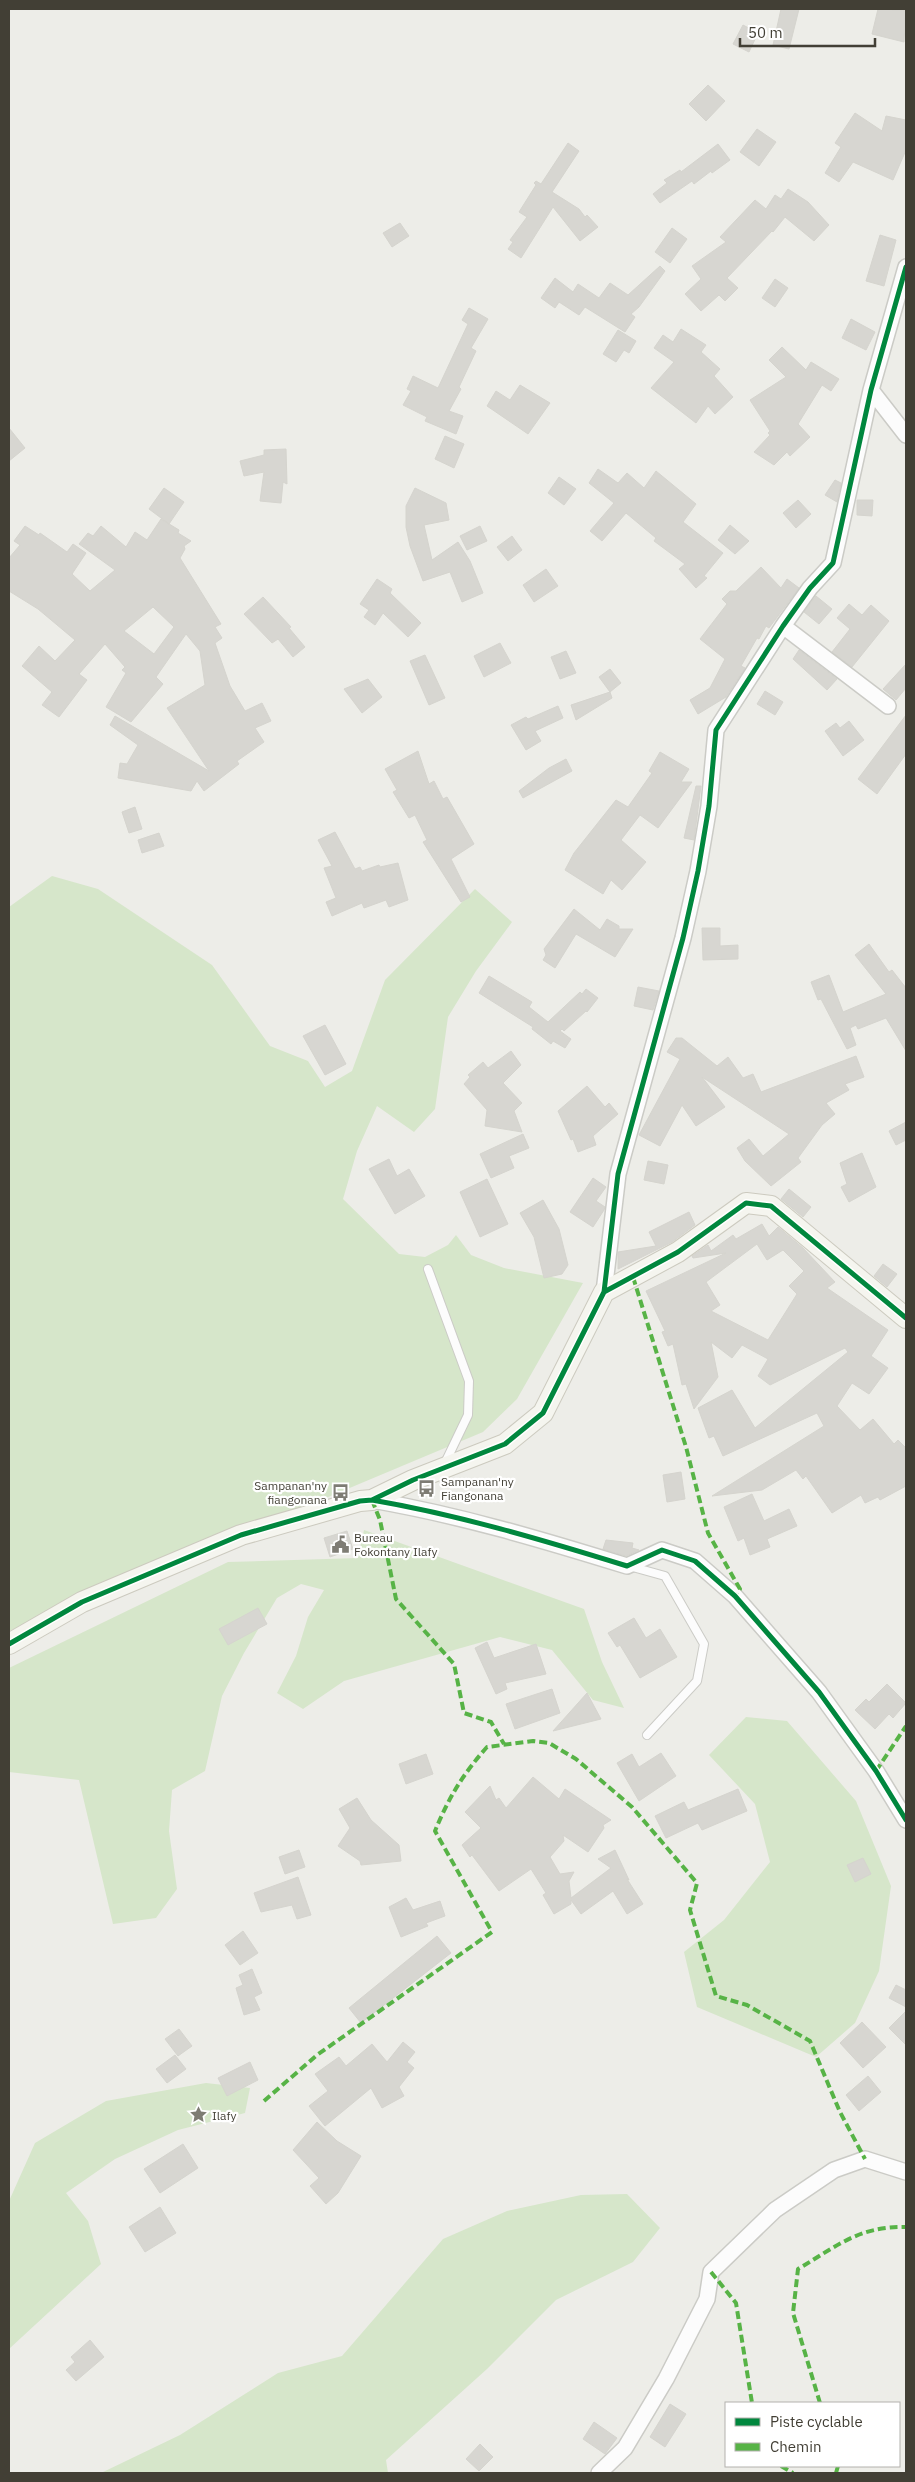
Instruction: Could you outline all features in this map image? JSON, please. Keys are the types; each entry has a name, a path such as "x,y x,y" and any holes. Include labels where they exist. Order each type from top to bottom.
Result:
{"street":[{"path":"372,1500 505,1444 544,1413 604,1292 618,1174 683,938 698,871 708,806 716,730 782,626 810,588 834,563 871,390 906,267"},
{"path":"871,390 906,435"},
{"path":"782,626 888,706"},
{"path":"604,1292 678,1252 746,1203 771,1206 906,1318"},
{"path":"9,1644 82,1602 241,1535 360,1501 372,1500 426,1510 520,1533 627,1566 662,1550 694,1561 735,1596 819,1692 876,1770 906,1820"},
{"path":"600,2473 624,2448 666,2379 707,2298 711,2272 725,2258 775,2210 834,2170 865,2158 906,2172"}],"lane":[{"path":"428,1269 469,1380 468,1415 442,1469"},
{"path":"627,1566 665,1576 704,1644 697,1681 647,1735"}],"green space":[{"path":"52,876 98,889 212,965 270,1046 308,1061 325,1087 352,1071 385,980 475,889 512,922 476,971 448,1017 435,1109 414,1132 377,1106 357,1151 343,1199 399,1254 425,1257 448,1245 456,1235 471,1255 504,1268 583,1283 517,1399 483,1432 9,1631 9,907"},
{"path":"364,1530 584,1609 602,1662 624,1708 593,1700 552,1650 500,1637 344,1681 303,1709 277,1693 296,1656 308,1617 324,1590 301,1584 277,1598 244,1653 222,1696 205,1771 172,1790 169,1831 177,1889 156,1918 113,1924 79,1780 9,1772 9,1668 228,1562 358,1558"},
{"path":"746,1717 787,1721 856,1801 891,1886 879,1971 855,2023 816,2057 697,2007 684,1952 724,1920 770,1862 755,1804 709,1755"},
{"path":"206,2083 250,2088 245,2113 178,2130 115,2159 66,2193 88,2221 101,2264 9,2349 9,2201 35,2143 106,2101"},
{"path":"627,2194 660,2228 633,2262 556,2300 487,2369 386,2460 388,2473 101,2473 180,2435 278,2373 342,2356 443,2239 507,2211 581,2195"}],"building":[{"path":"781,9 799,9 789,49 773,45"},
{"path":"878,9 906,10 904,42 872,34"},
{"path":"743,25 758,33 749,52 733,44"},
{"path":"708,85 725,101 706,121 689,104"},
{"path":"855,113 882,131 886,116 906,120 906,150 893,180 853,162 839,182 825,173 841,147 835,143"},
{"path":"757,129 776,142 759,166 740,152"},
{"path":"568,143 579,151 552,192 579,209 585,217 587,215 598,227 580,241 553,207 521,258 508,249 513,242 510,240 527,217 519,212 536,185 534,183 536,181 541,184"},
{"path":"718,144 730,160 694,184 692,181 660,203 653,194 667,183 664,180 680,170 681,172"},
{"path":"788,189 808,202 829,225 814,241 785,217 773,232 727,278 738,288 725,301 719,295 701,311 685,294 701,279 692,266 726,242 720,237 755,200 766,209 775,195 781,199"},
{"path":"400,223 409,236 392,247 383,233"},
{"path":"672,228 687,239 670,263 655,252"},
{"path":"880,235 896,240 884,286 866,281"},
{"path":"660,266 665,271 639,307 631,314 635,317 625,332 585,307 579,315 559,302 555,308 541,298 555,278 573,292 578,284 599,298 610,283 628,295"},
{"path":"775,279 788,288 775,307 762,298"},
{"path":"469,308 488,319 471,348 476,351 459,387 461,389 449,411 463,416 456,434 425,421 427,417 403,405 411,391 407,389 413,376 438,388 468,324 462,320"},
{"path":"851,319 875,332 866,350 842,338"},
{"path":"681,329 706,345 701,352 720,369 714,376 733,397 715,414 708,406 696,423 651,388 674,362 654,348 663,335 673,342"},
{"path":"618,330 636,341 629,353 624,350 616,362 603,354"},
{"path":"782,347 806,370 811,362 839,379 831,391 822,385 798,424 810,437 790,456 787,452 774,465 754,452 770,435 768,433 770,431 750,400 786,377 769,360"},
{"path":"520,385 550,403 528,434 487,406 496,391 510,400"},
{"path":"9,428 25,448 9,461"},
{"path":"445,436 464,444 454,468 435,459"},
{"path":"286,449 287,484 283,482 281,503 260,501 264,472 244,476 240,461 264,455 264,450"},
{"path":"598,469 618,483 627,473 644,488 656,471 696,504 683,522 723,553 704,576 707,578 696,588 679,569 685,564 654,541 656,538 626,513 602,541 590,531 614,503 589,483"},
{"path":"559,477 576,489 564,505 548,493"},
{"path":"835,480 841,483 837,502 825,495"},
{"path":"164,488 184,502 169,524 149,509"},
{"path":"415,488 446,503 449,520 424,525 432,560 458,542 470,561 483,593 462,602 450,572 423,581 410,546 406,527 406,506"},
{"path":"798,500 811,514 796,528 783,513"},
{"path":"857,500 873,500 872,516 857,515"},
{"path":"161,519 179,530 178,533 191,541 184,546 185,549 180,558 221,624 215,627 222,638 215,643 230,686 245,711 262,703 271,721 255,728 264,742 237,761 239,764 204,791 197,781 191,791 118,778 120,763 127,764 138,745 110,725 115,716 209,771 167,708 205,685 200,651 186,634 156,677 163,684 131,722 106,707 126,673 122,670 125,667 105,644 79,674 87,680 59,717 42,705 52,692 22,666 39,646 55,661 75,640 38,609 9,591 9,558 20,545 14,541 25,526 39,535 40,533 67,552 73,544 86,553 72,574 90,591 115,570 79,544 88,533 93,536 101,526 126,547 135,532 147,540","holes":["153,607 174,627 154,654 124,631"]},
{"path":"730,525 749,541 735,554 718,540"},
{"path":"480,526 487,541 467,550 460,536"},
{"path":"512,536 522,550 508,561 497,547"},
{"path":"761,567 781,588 787,579 799,588 769,628 766,626 759,639 757,638 741,666 745,668 726,697 698,714 690,700 710,688 725,659 700,639 727,604 722,599 730,591 736,591"},
{"path":"546,569 558,586 534,602 523,585"},
{"path":"377,579 392,589 390,593 421,623 408,637 383,613 375,625 364,617 369,610 360,604"},
{"path":"816,596 832,609 819,624 804,612"},
{"path":"263,597 291,627 289,628 305,647 293,657 278,639 272,643 244,614"},
{"path":"849,604 862,615 871,605 889,621 852,667 832,652 850,629 837,618"},
{"path":"500,643 511,663 484,677 474,656"},
{"path":"799,650 837,679 827,690 793,659"},
{"path":"566,651 576,673 560,679 551,657"},
{"path":"425,655 445,698 429,705 410,661"},
{"path":"906,664 906,688 896,700 883,689"},
{"path":"610,669 621,683 610,692 599,677"},
{"path":"368,679 382,697 362,713 344,689"},
{"path":"765,691 783,702 775,715 757,704"},
{"path":"610,692 612,698 576,720 571,705"},
{"path":"558,706 563,718 535,731 541,741 526,750 511,725 526,717 528,719"},
{"path":"906,715 906,754 877,794 858,779"},
{"path":"849,721 864,740 843,756 825,731 836,723 840,728"},
{"path":"418,751 429,784 434,781 443,799 447,797 474,844 451,859 470,897 461,902 423,842 427,840 415,815 409,818 393,792 397,790 385,769"},
{"path":"660,752 689,769 681,782 692,782 658,828 640,815 621,840 646,862 622,890 611,880 603,894 565,870 574,853 616,800 628,807 652,773 649,771"},
{"path":"566,759 572,771 523,798 519,791 549,768"},
{"path":"696,786 701,786 694,840 684,838"},
{"path":"135,807 142,829 129,833 122,812"},
{"path":"335,832 355,869 360,867 362,871 379,865 380,867 398,863 408,900 389,907 386,900 364,908 362,903 332,916 326,902 336,898 324,868 332,866 318,840"},
{"path":"159,833 164,846 142,853 138,840"},
{"path":"574,909 600,930 607,919 619,926 619,929 633,929 615,957 576,934 555,968 543,960 546,955 544,949"},
{"path":"702,928 720,928 720,946 738,945 738,959 703,960"},
{"path":"869,944 889,972 892,970 906,988 906,1051 886,1018 858,1029 856,1025 850,1028 856,1045 847,1049 821,999 818,1000 811,982 829,975 843,1012 886,994 855,955"},
{"path":"489,976 532,1002 529,1007 548,1022 580,992 582,994 586,989 598,998 587,1012 564,1031 562,1029 560,1031 571,1039 565,1048 553,1041 551,1044 532,1029 533,1027 479,993"},
{"path":"638,987 659,991 653,1010 634,1006"},
{"path":"325,1025 346,1064 325,1075 303,1036"},
{"path":"676,1038 682,1038 717,1066 728,1057 743,1078 753,1074 761,1092 856,1056 864,1077 845,1084 849,1090 826,1103 835,1114 822,1125 798,1158 801,1162 771,1186 745,1161 737,1148 749,1139 763,1156 789,1134 702,1077 725,1107 696,1126 682,1105 660,1146 639,1135 680,1059 667,1052"},
{"path":"511,1051 521,1065 503,1083 522,1103 514,1111 522,1132 485,1126 487,1110 464,1084 470,1077 468,1075 483,1062 488,1068"},
{"path":"587,1086 605,1107 609,1103 618,1114 593,1136 596,1145 578,1152 558,1111"},
{"path":"906,1122 906,1140 896,1145 889,1131"},
{"path":"523,1134 529,1148 509,1156 514,1168 491,1178 480,1154"},
{"path":"862,1153 876,1187 849,1202 841,1187 847,1184 840,1163"},
{"path":"389,1159 397,1176 409,1169 425,1196 395,1214 369,1169"},
{"path":"648,1161 668,1165 664,1184 644,1180"},
{"path":"593,1178 606,1187 596,1201 605,1207 593,1227 570,1212"},
{"path":"487,1179 508,1224 480,1237 460,1192"},
{"path":"789,1189 811,1207 803,1217 781,1199"},
{"path":"543,1200 559,1229 568,1265 562,1274 544,1278 534,1237 520,1213"},
{"path":"689,1212 695,1225 672,1242 618,1269 618,1252 656,1246 649,1232"},
{"path":"762,1224 769,1236 778,1227 803,1248 835,1282 827,1288 888,1330 871,1356 888,1368 869,1394 852,1383 837,1406 860,1430 873,1419 894,1444 898,1440 906,1448 906,1486 880,1500 878,1497 865,1503 861,1495 832,1513 806,1476 803,1479 796,1470 762,1490 712,1496 824,1426 817,1413 723,1456 714,1436 709,1438 698,1408 732,1390 755,1428 848,1352 845,1348 770,1385 758,1376 768,1359 742,1345 732,1358 711,1342 718,1377 694,1409 686,1384 682,1385 673,1344 668,1346 662,1332 665,1331 646,1291 726,1253 693,1258 692,1256 708,1245 711,1251 733,1235 736,1239","holes":["757,1244 767,1260 783,1250 804,1271 789,1286 797,1294 768,1340 711,1311 720,1305 706,1282"]},
{"path":"883,1264 897,1274 887,1287 874,1276"},
{"path":"681,1472 685,1499 667,1502 663,1475"},
{"path":"752,1494 764,1521 789,1509 797,1526 767,1539 770,1547 750,1555 744,1538 738,1541 724,1507"},
{"path":"347,1531 353,1549 330,1557 324,1538"},
{"path":"606,1540 633,1543 632,1548 639,1550 626,1556 603,1549"},
{"path":"258,1608 267,1624 228,1645 219,1629"},
{"path":"634,1618 646,1638 660,1629 677,1657 640,1678 620,1645 617,1647 608,1633"},
{"path":"487,1642 494,1658 536,1644 546,1674 505,1683 507,1689 496,1694 475,1648"},
{"path":"887,1684 906,1703 893,1718 889,1714 875,1729 855,1710 866,1699 869,1702"},
{"path":"552,1689 560,1713 515,1729 506,1704"},
{"path":"587,1693 601,1719 553,1731"},
{"path":"661,1753 676,1776 639,1801 617,1763 632,1754 639,1767"},
{"path":"426,1754 433,1774 406,1784 399,1764"},
{"path":"533,1777 559,1799 565,1789 611,1820 603,1825 604,1828 588,1852 563,1835 564,1841 550,1857 560,1874 574,1872 569,1881 571,1898 611,1868 598,1859 615,1850 629,1880 627,1879 643,1904 627,1914 613,1891 581,1914 571,1900 571,1904 554,1914 543,1895 546,1893 531,1869 499,1891 472,1855 470,1857 462,1845 481,1828 465,1812 490,1786 496,1800 499,1798 506,1808"},
{"path":"738,1789 747,1811 702,1830 698,1823 666,1838 655,1816 684,1802 688,1810"},
{"path":"357,1798 371,1820 399,1845 401,1861 361,1865 360,1861 338,1846 350,1828 339,1809"},
{"path":"299,1850 305,1867 285,1874 279,1857"},
{"path":"863,1858 871,1874 855,1882 847,1865"},
{"path":"298,1877 311,1915 297,1919 292,1905 261,1912 254,1893"},
{"path":"406,1898 413,1910 440,1901 445,1916 426,1923 428,1926 401,1937 389,1907"},
{"path":"243,1931 258,1953 240,1965 225,1945"},
{"path":"437,1936 451,1953 361,2023 349,2008"},
{"path":"252,1969 262,1993 254,1997 260,2010 244,2015 236,1988 243,1985 239,1975"},
{"path":"896,1985 906,1990 906,2007 889,1998"},
{"path":"906,2011 906,2045 889,2028"},
{"path":"862,2022 886,2047 863,2068 840,2043"},
{"path":"179,2029 192,2046 178,2056 165,2039"},
{"path":"403,2042 415,2052 407,2062 414,2068 399,2087 404,2096 382,2108 371,2088 325,2126 309,2106 328,2091 315,2074 339,2057 346,2066 372,2044 387,2062"},
{"path":"175,2055 186,2069 167,2083 156,2069"},
{"path":"250,2062 258,2080 227,2096 218,2078"},
{"path":"868,2076 881,2092 859,2111 846,2095"},
{"path":"317,2122 337,2141 361,2156 338,2193 326,2204 310,2186 319,2178 293,2150"},
{"path":"183,2144 198,2168 160,2193 144,2169"},
{"path":"160,2207 176,2233 145,2252 129,2227"},
{"path":"90,2340 104,2357 76,2381 66,2370 75,2362 71,2357"},
{"path":"670,2404 686,2414 665,2447 650,2437"},
{"path":"594,2422 617,2438 605,2454 583,2439"},
{"path":"480,2444 493,2457 479,2471 466,2459"}],"marked path":[{"path":"633,1277 686,1447 708,1533 740,1589 735,1596"},
{"path":"372,1500 380,1520 396,1599 454,1664 464,1713 491,1722 504,1744"},
{"path":"876,1771 906,1726"},
{"path":"264,2101 317,2055 492,1932 435,1831 457,1786 487,1747 533,1741 549,1743 576,1759 632,1807 697,1883 690,1910 716,1996 747,2005 810,2041 840,2112 865,2159"},
{"path":"820,2402 793,2313 798,2269 837,2245 861,2234 875,2230 906,2227"},
{"path":"711,2272 736,2303 752,2402"},
{"path":"783,2467 793,2473"},
{"path":"836,2473 838,2467"}],"cycle path":[{"path":"604,1292 618,1174 683,938 698,871 709,806 716,730 783,626 810,588 833,563 871,390 906,267"},
{"path":"9,1644 82,1602 241,1535 360,1501 372,1500 413,1480 505,1444 543,1413 604,1292 678,1252 746,1203 771,1206 906,1318"},
{"path":"372,1500 469,1521 627,1566 662,1550 695,1561 735,1596 819,1692 876,1771 906,1820"}],"place":[{"name":"Sampanan'ny Fiangonana","path":"427,1488"},
{"name":"Sampanan'ny fiangonana","path":"341,1492"},
{"name":"Bureau Fokontany Ilafy","path":"340,1544"},
{"name":"Ilafy","path":"198,2115"}]}
